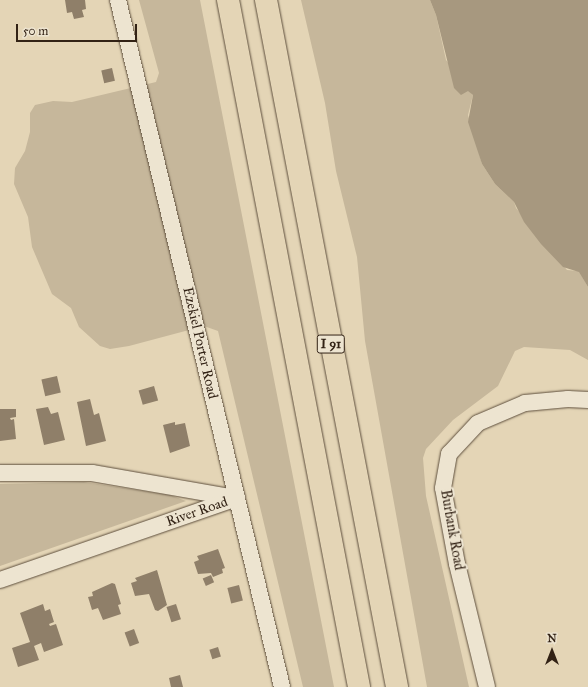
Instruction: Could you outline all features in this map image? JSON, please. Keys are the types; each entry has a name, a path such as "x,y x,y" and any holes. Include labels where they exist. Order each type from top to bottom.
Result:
{"highway":[{"name":"I 91","path":"228,0 359,687"},
{"name":"I 91","path":"266,0 397,687"}],"street":[{"name":"Ezekiel Porter Road","path":"118,0 282,687"},
{"name":"Burbank Road","path":"487,687 457,564 443,488 449,454 478,423 525,403 568,399 588,400"},
{"name":"River Road","path":"0,473 92,473 237,498"},
{"name":"River Road","path":"0,580 237,498"}],"shaded area":[{"path":"139,0 200,0 334,687 303,687 218,331 204,326 129,346 110,349 100,346 79,327 71,308 52,294 32,247 28,217 14,184 15,168 25,151 30,132 30,113 35,105 53,101 72,102 156,82 159,73"},
{"path":"301,0 430,0 436,15 446,60 473,95 468,115 482,164 495,184 514,202 516,208 567,270 579,271 588,287 588,360 570,350 524,347 515,351 498,386 453,420 426,449 423,458 426,496 469,687 427,687 365,341 357,257 336,171 325,103"},
{"path":"430,0 588,0 588,287 579,272 563,267 541,244 524,222 514,202 495,184 482,164 468,122 473,95 468,91 461,95 454,88 436,15"},
{"path":"84,482 170,495 186,501 0,566 0,484"}],"building":[{"path":"65,0 85,0 86,9 82,10 84,17 74,19 72,12 67,13"},
{"path":"112,68 115,81 104,83 101,70"},
{"path":"57,376 61,393 45,396 41,380"},
{"path":"154,386 158,400 143,405 139,390"},
{"path":"90,399 94,415 99,413 106,441 86,446 77,402"},
{"path":"48,407 51,414 58,412 65,440 44,445 36,409"},
{"path":"0,409 16,409 16,417 10,418 11,420 14,419 16,439 0,441"},
{"path":"175,422 175,425 185,423 190,446 170,453 163,425"},
{"path":"218,549 225,568 222,569 223,573 213,577 211,573 198,574 194,562 199,560 197,556"},
{"path":"157,570 167,605 158,611 155,610 149,594 135,596 131,583 137,581 135,578"},
{"path":"211,575 214,582 206,586 203,579"},
{"path":"112,583 115,584 121,604 118,605 121,614 103,620 98,608 92,610 88,597 93,596 92,592"},
{"path":"239,585 243,601 231,603 227,588"},
{"path":"43,604 45,611 50,609 54,622 49,624 50,626 56,624 63,645 44,652 41,643 34,646 39,660 18,667 12,648 30,642 20,613"},
{"path":"176,604 181,619 171,622 166,607"},
{"path":"134,629 139,643 130,647 125,632"},
{"path":"218,647 221,657 212,659 209,650"},
{"path":"180,675 183,687 171,687 169,678"}]}
